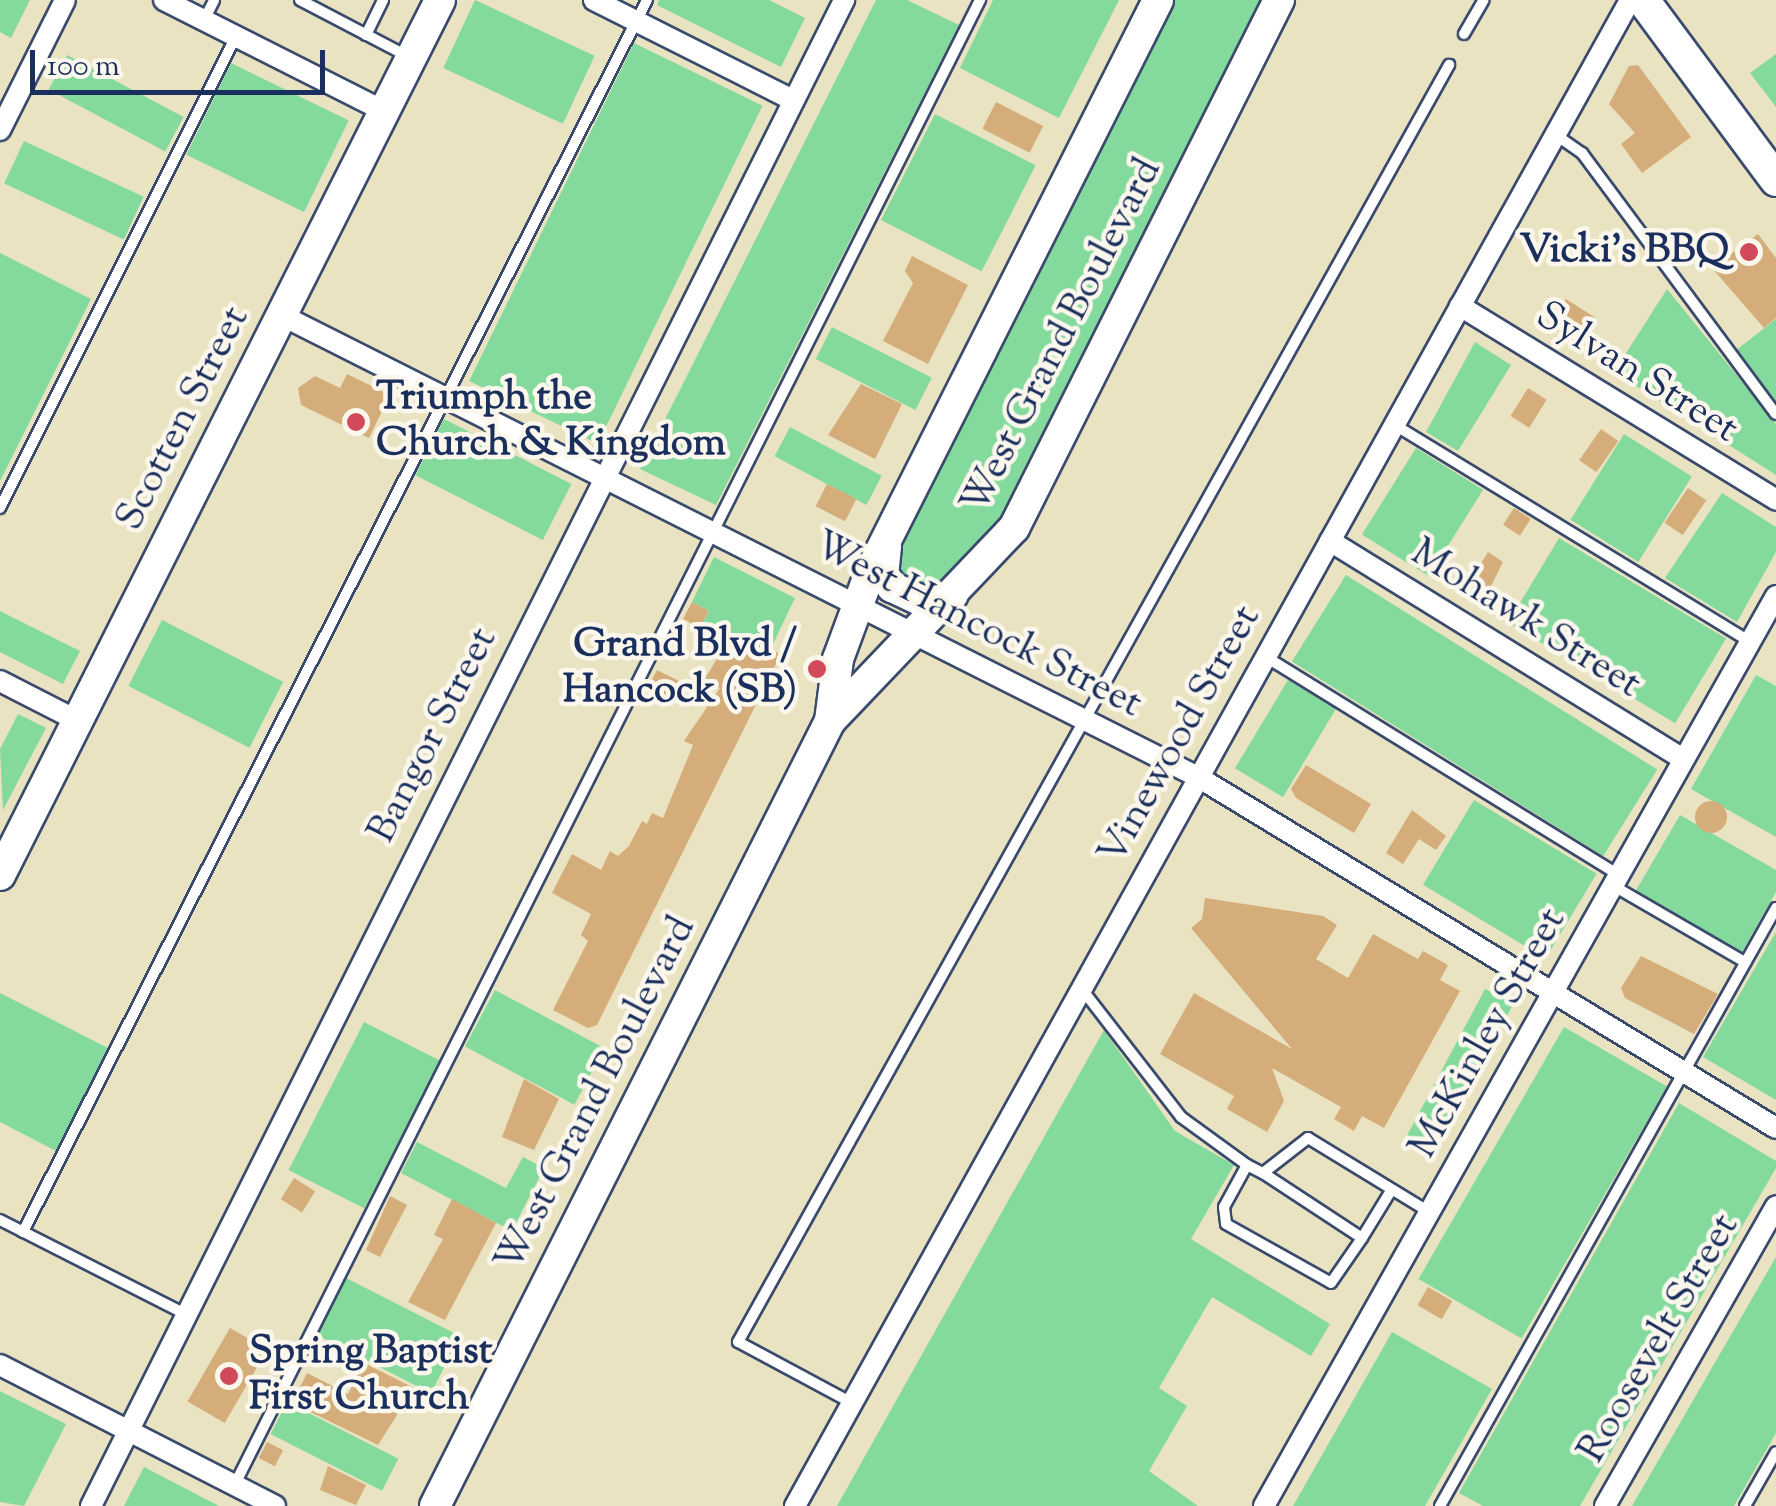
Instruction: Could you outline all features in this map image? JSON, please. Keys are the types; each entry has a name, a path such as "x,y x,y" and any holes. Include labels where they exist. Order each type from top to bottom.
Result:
{"main road":[{"name":"Scotten Street","path":"0,874 16,830 78,720 440,0"},
{"name":"West Grand Boulevard","path":"830,721 838,659 889,534 1158,0"},
{"name":"West Grand Boulevard","path":"435,1506 830,721 1001,545 1025,510 1280,0"},
{"path":"1643,0 1776,180"},
{"path":"889,534 884,574 892,588 926,603 952,595"}],"street":[{"path":"0,130 65,0"},
{"path":"164,0 384,111"},
{"path":"594,0 793,100"},
{"name":"Bangor Street","path":"91,1506 183,1313 844,0"},
{"name":"Vinewood Street","path":"794,1506 1630,0"},
{"name":"Sylvan Street","path":"1460,306 1776,500"},
{"name":"West Hancock Street","path":"281,315 1198,777 1776,1128"},
{"name":"Mohawk Street","path":"1330,541 1683,759"},
{"name":"McKinley Street","path":"1264,1506 1776,596"},
{"path":"0,681 78,720"},
{"name":"Roosevelt Street","path":"1605,1506 1776,1206"},
{"path":"0,1365 264,1504"}],"lane":[{"path":"204,20 214,0"},
{"path":"300,0 411,58"},
{"path":"366,35 383,0"},
{"path":"23,1232 647,0"},
{"path":"234,1485 980,0"},
{"path":"1464,34 1484,0"},
{"path":"0,508 236,36"},
{"path":"852,1403 738,1342 1088,722 1449,65"},
{"path":"1556,134 1582,153 1776,414"},
{"path":"1394,425 1751,642"},
{"path":"1265,657 1745,962"},
{"path":"1440,1506 1776,908"},
{"path":"1081,987 1181,1117 1246,1165 1362,1238"},
{"path":"1262,1173 1308,1138 1429,1212"},
{"path":"1246,1165 1224,1207 1226,1224 1330,1283 1392,1189"},
{"path":"0,1220 183,1313"},
{"path":"1745,1506 1776,1452"}],"green space":[{"path":"0,0 30,0 11,38 0,32"},
{"path":"475,0 595,56 563,124 443,68"},
{"path":"659,0 769,0 805,18 781,67 657,5"},
{"path":"876,0 907,0 959,25 716,505 640,469"},
{"path":"993,0 1119,0 1059,118 960,68"},
{"path":"1168,0 1266,0 1025,483 983,551 935,593 899,580 889,558"},
{"path":"634,43 763,106 598,444 469,381"},
{"path":"1776,54 1776,107 1750,73"},
{"path":"67,55 184,117 165,151 49,89"},
{"path":"231,63 349,120 304,212 186,155"},
{"path":"935,114 1036,165 982,271 881,220"},
{"path":"24,141 144,197 124,239 4,184"},
{"path":"0,253 91,299 0,481"},
{"path":"1667,289 1776,424 1776,475 1614,372"},
{"path":"1776,319 1776,405 1735,351"},
{"path":"832,327 932,378 915,410 816,359"},
{"path":"1475,342 1511,365 1458,451 1426,432"},
{"path":"444,419 571,484 543,540 415,475"},
{"path":"790,427 882,476 866,505 775,456"},
{"path":"1624,434 1692,476 1638,562 1570,520"},
{"path":"1416,448 1483,490 1429,576 1362,535"},
{"path":"1722,493 1776,527 1776,552 1737,622 1665,578"},
{"path":"1559,538 1726,638 1675,723 1508,623"},
{"path":"714,557 795,598 771,648 739,635 728,642 700,628 709,611 692,602"},
{"path":"1346,575 1657,769 1603,856 1292,662"},
{"path":"0,611 80,651 63,684 0,652"},
{"path":"162,620 283,682 250,748 128,686"},
{"path":"1756,675 1776,686 1776,837 1691,789"},
{"path":"1288,680 1336,709 1283,797 1235,768"},
{"path":"18,714 46,728 3,810 0,749"},
{"path":"1474,800 1597,874 1546,959 1423,885"},
{"path":"1680,815 1776,870 1776,892 1741,954 1635,892"},
{"path":"1776,932 1776,1100 1703,1057"},
{"path":"1485,989 1513,1004 1435,1151 1407,1136"},
{"path":"495,990 604,1048 574,1105 465,1047"},
{"path":"0,993 108,1048 56,1151 0,1122"},
{"path":"364,1022 440,1061 364,1208 289,1170"},
{"path":"1564,1027 1667,1086 1522,1339 1418,1279"},
{"path":"1104,1030 1175,1131 1234,1165 1191,1239 1330,1324 1311,1356 1212,1297 1159,1388 1187,1406 1149,1471 1198,1506 837,1506"},
{"path":"1679,1103 1776,1161 1776,1168 1580,1506 1483,1506 1459,1493"},
{"path":"417,1142 506,1188 523,1157 544,1168 512,1231 401,1173"},
{"path":"1776,1257 1776,1433 1734,1506 1632,1506"},
{"path":"346,1278 460,1336 431,1393 317,1335"},
{"path":"1392,1332 1492,1389 1425,1506 1293,1506"},
{"path":"0,1391 66,1424 24,1506 0,1502"},
{"path":"287,1402 398,1459 382,1491 271,1434"},
{"path":"144,1467 219,1506 124,1506"}],"building":[{"path":"1638,65 1691,137 1642,173 1621,144 1635,133 1609,104 1629,66"},
{"path":"996,102 1043,126 1030,153 982,129"},
{"path":"1758,234 1776,258 1776,318 1764,328 1712,268"},
{"path":"912,256 968,285 928,364 883,341 913,283 905,271"},
{"path":"1566,299 1596,318 1583,338 1548,329"},
{"name":"Triumph the Church & Kingdom","path":"347,374 390,395 369,438 301,405 298,388 315,376 340,388"},
{"path":"861,384 902,404 875,459 828,435"},
{"path":"1528,388 1547,400 1529,428 1511,416"},
{"path":"1601,429 1618,441 1596,472 1579,460"},
{"path":"827,484 856,499 845,521 816,506"},
{"path":"1688,488 1706,500 1683,535 1665,523"},
{"path":"1514,508 1531,519 1520,536 1503,525"},
{"path":"1488,552 1503,562 1487,594 1469,583"},
{"path":"692,602 709,611 700,628 683,619"},
{"path":"732,634 781,654 597,1025 588,1028 553,1010 588,941 581,935 591,914 552,893 572,854 601,870 610,851 618,856 629,846 642,821 647,824 652,813 663,818 693,745 684,741 720,688 704,680"},
{"path":"657,670 679,681 669,701 647,690"},
{"path":"1306,765 1371,804 1354,833 1296,798 1291,789"},
{"path":"1711,801 1722,806 1727,817 1722,828 1711,833 1700,828 1695,817 1700,806"},
{"path":"1412,810 1446,836 1436,850 1419,839 1403,864 1386,853"},
{"path":"1205,898 1323,916 1337,925 1316,959 1348,978 1373,934 1418,959 1423,951 1448,965 1440,980 1460,991 1384,1128 1362,1116 1354,1131 1334,1119 1341,1107 1272,1068 1284,1101 1267,1132 1227,1109 1234,1096 1160,1054 1194,993 1292,1049 1191,928 1202,919"},
{"path":"1641,956 1718,994 1694,1034 1625,998 1621,988"},
{"path":"524,1079 559,1099 534,1150 502,1137"},
{"path":"294,1178 315,1191 302,1212 281,1199"},
{"path":"390,1196 407,1205 380,1257 366,1250"},
{"path":"452,1199 496,1223 445,1320 408,1302 443,1239 434,1235"},
{"path":"1428,1287 1452,1301 1442,1319 1418,1305"},
{"name":"Spring Baptist First Church","path":"230,1328 267,1350 225,1423 187,1402"},
{"path":"364,1363 414,1388 378,1445 292,1403 307,1373 348,1394"},
{"path":"267,1442 283,1450 275,1466 259,1458"},
{"path":"328,1466 366,1485 356,1505 320,1490"}],"place":[{"name":"Vicki’s BBQ","path":"1749,252"},
{"name":"Triumph the Church & Kingdom","path":"356,422"},
{"name":"Grand Blvd / Hancock (SB)","path":"817,669"},
{"name":"Spring Baptist First Church","path":"229,1376"}]}
